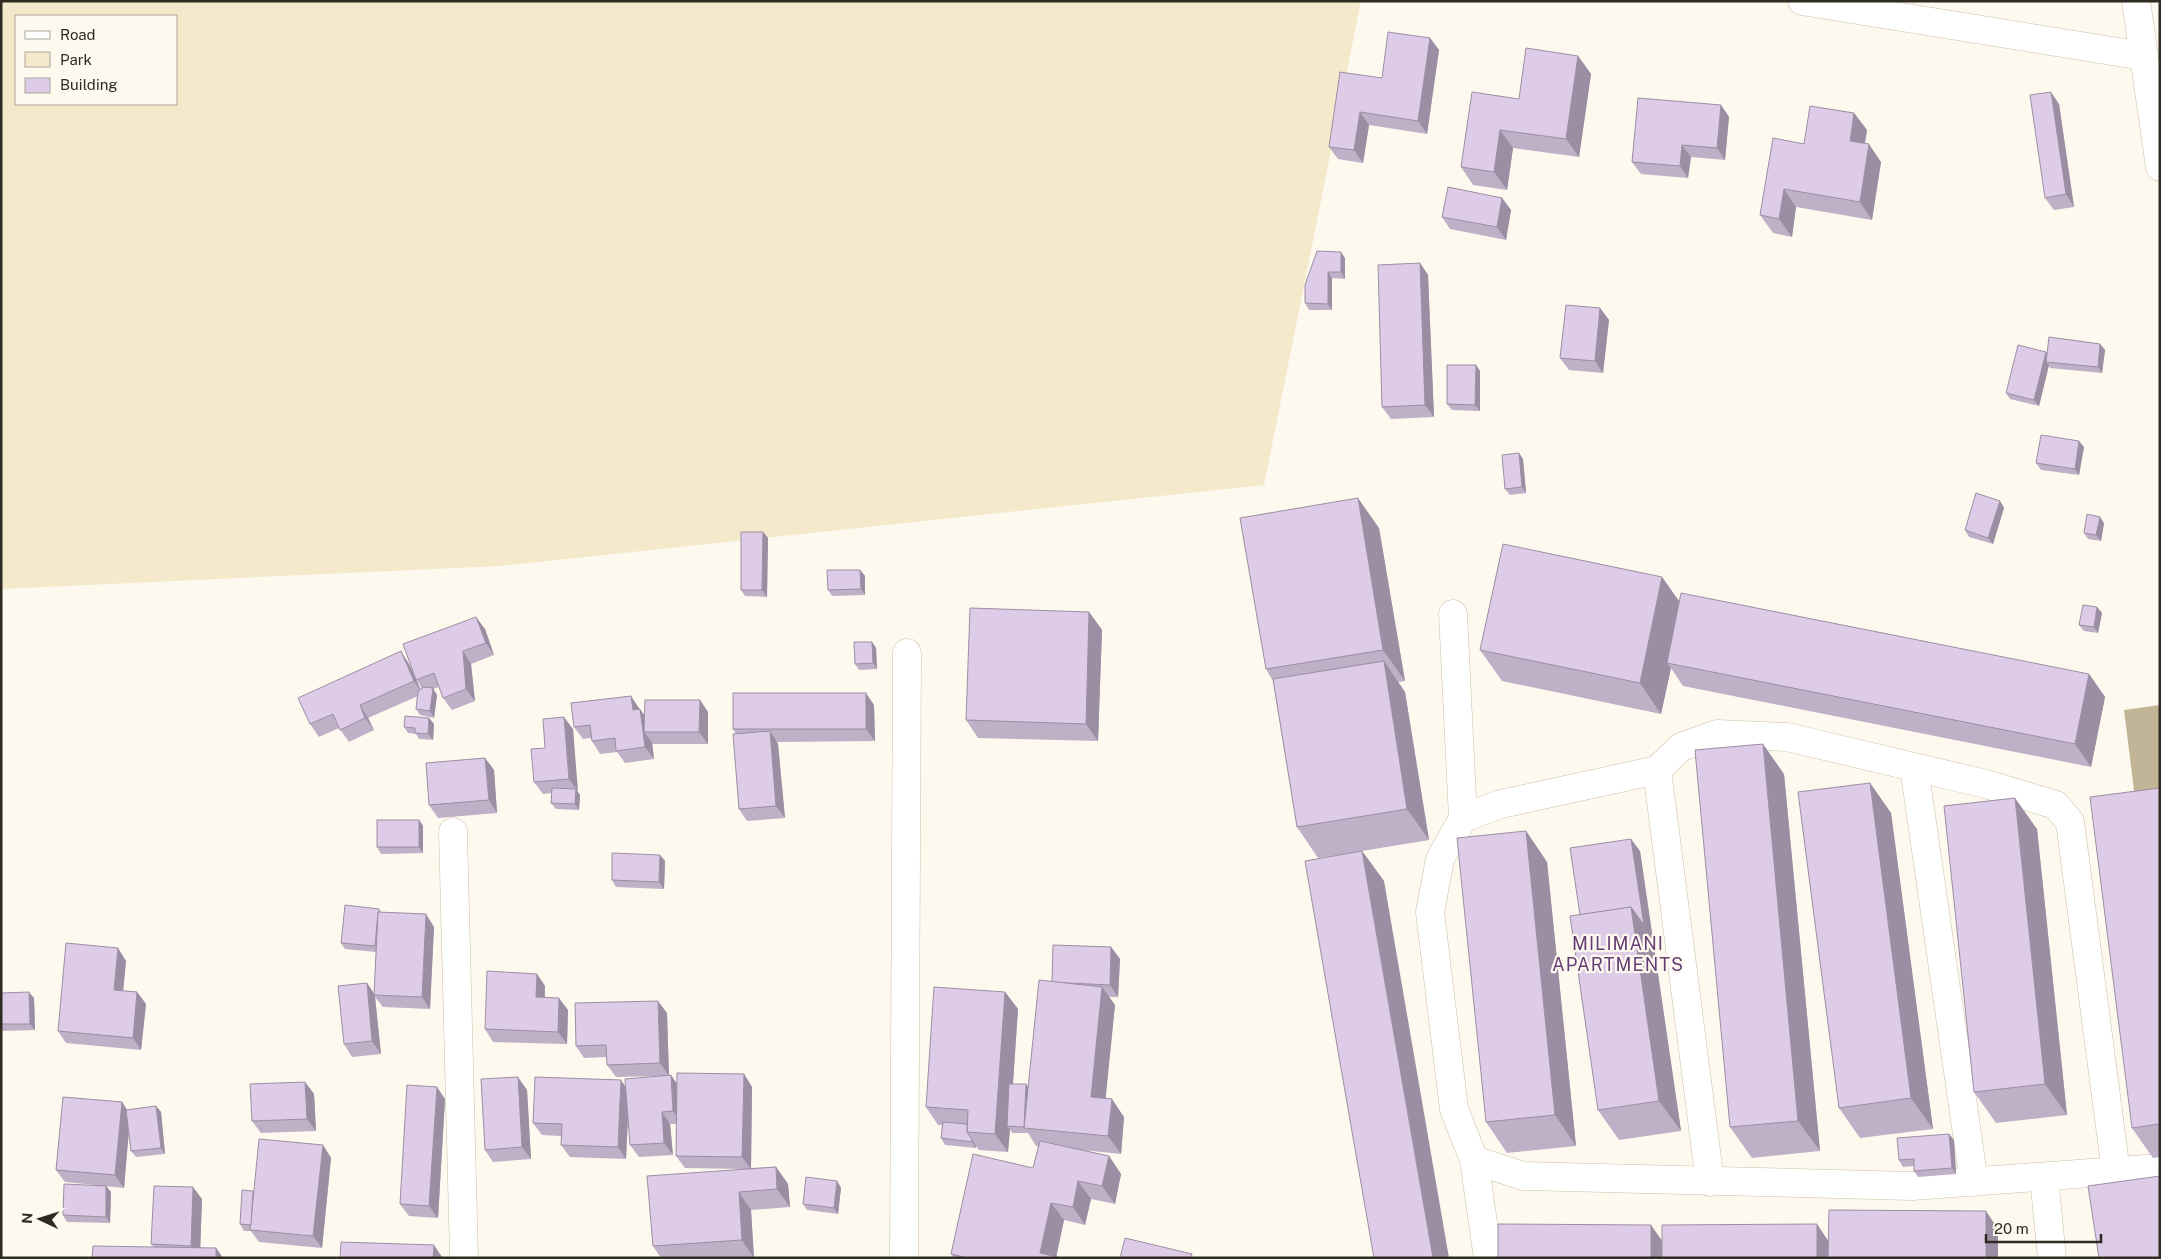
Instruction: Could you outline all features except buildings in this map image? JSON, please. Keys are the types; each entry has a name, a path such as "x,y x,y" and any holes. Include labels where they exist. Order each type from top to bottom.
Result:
{"street":[{"path":"1802,1 2143,56"},
{"path":"2136,1 2160,166"},
{"path":"1453,614 1463,818 1440,859 1430,912 1454,1109 1474,1160 1488,1258"},
{"path":"904,1258 907,654"},
{"path":"1463,818 1501,804 1657,770 1681,748 1717,734 1787,737 1986,784 2056,805 2070,822 2116,1172"},
{"path":"1914,767 1974,1182"},
{"path":"1657,770 1710,1182"},
{"path":"453,832 464,1258"},
{"path":"1474,1160 1523,1176 1912,1186 2160,1168"},
{"path":"2044,1177 2052,1258"}],"green space":[{"path":"1,1 1361,1 1264,485 501,566 1,589"}],"shaded area":[{"path":"2160,705 2160,795 2135,798 2124,710"}],"district":[{"name":"MILIMANI APARTMENTS","path":"1618,954"}]}
